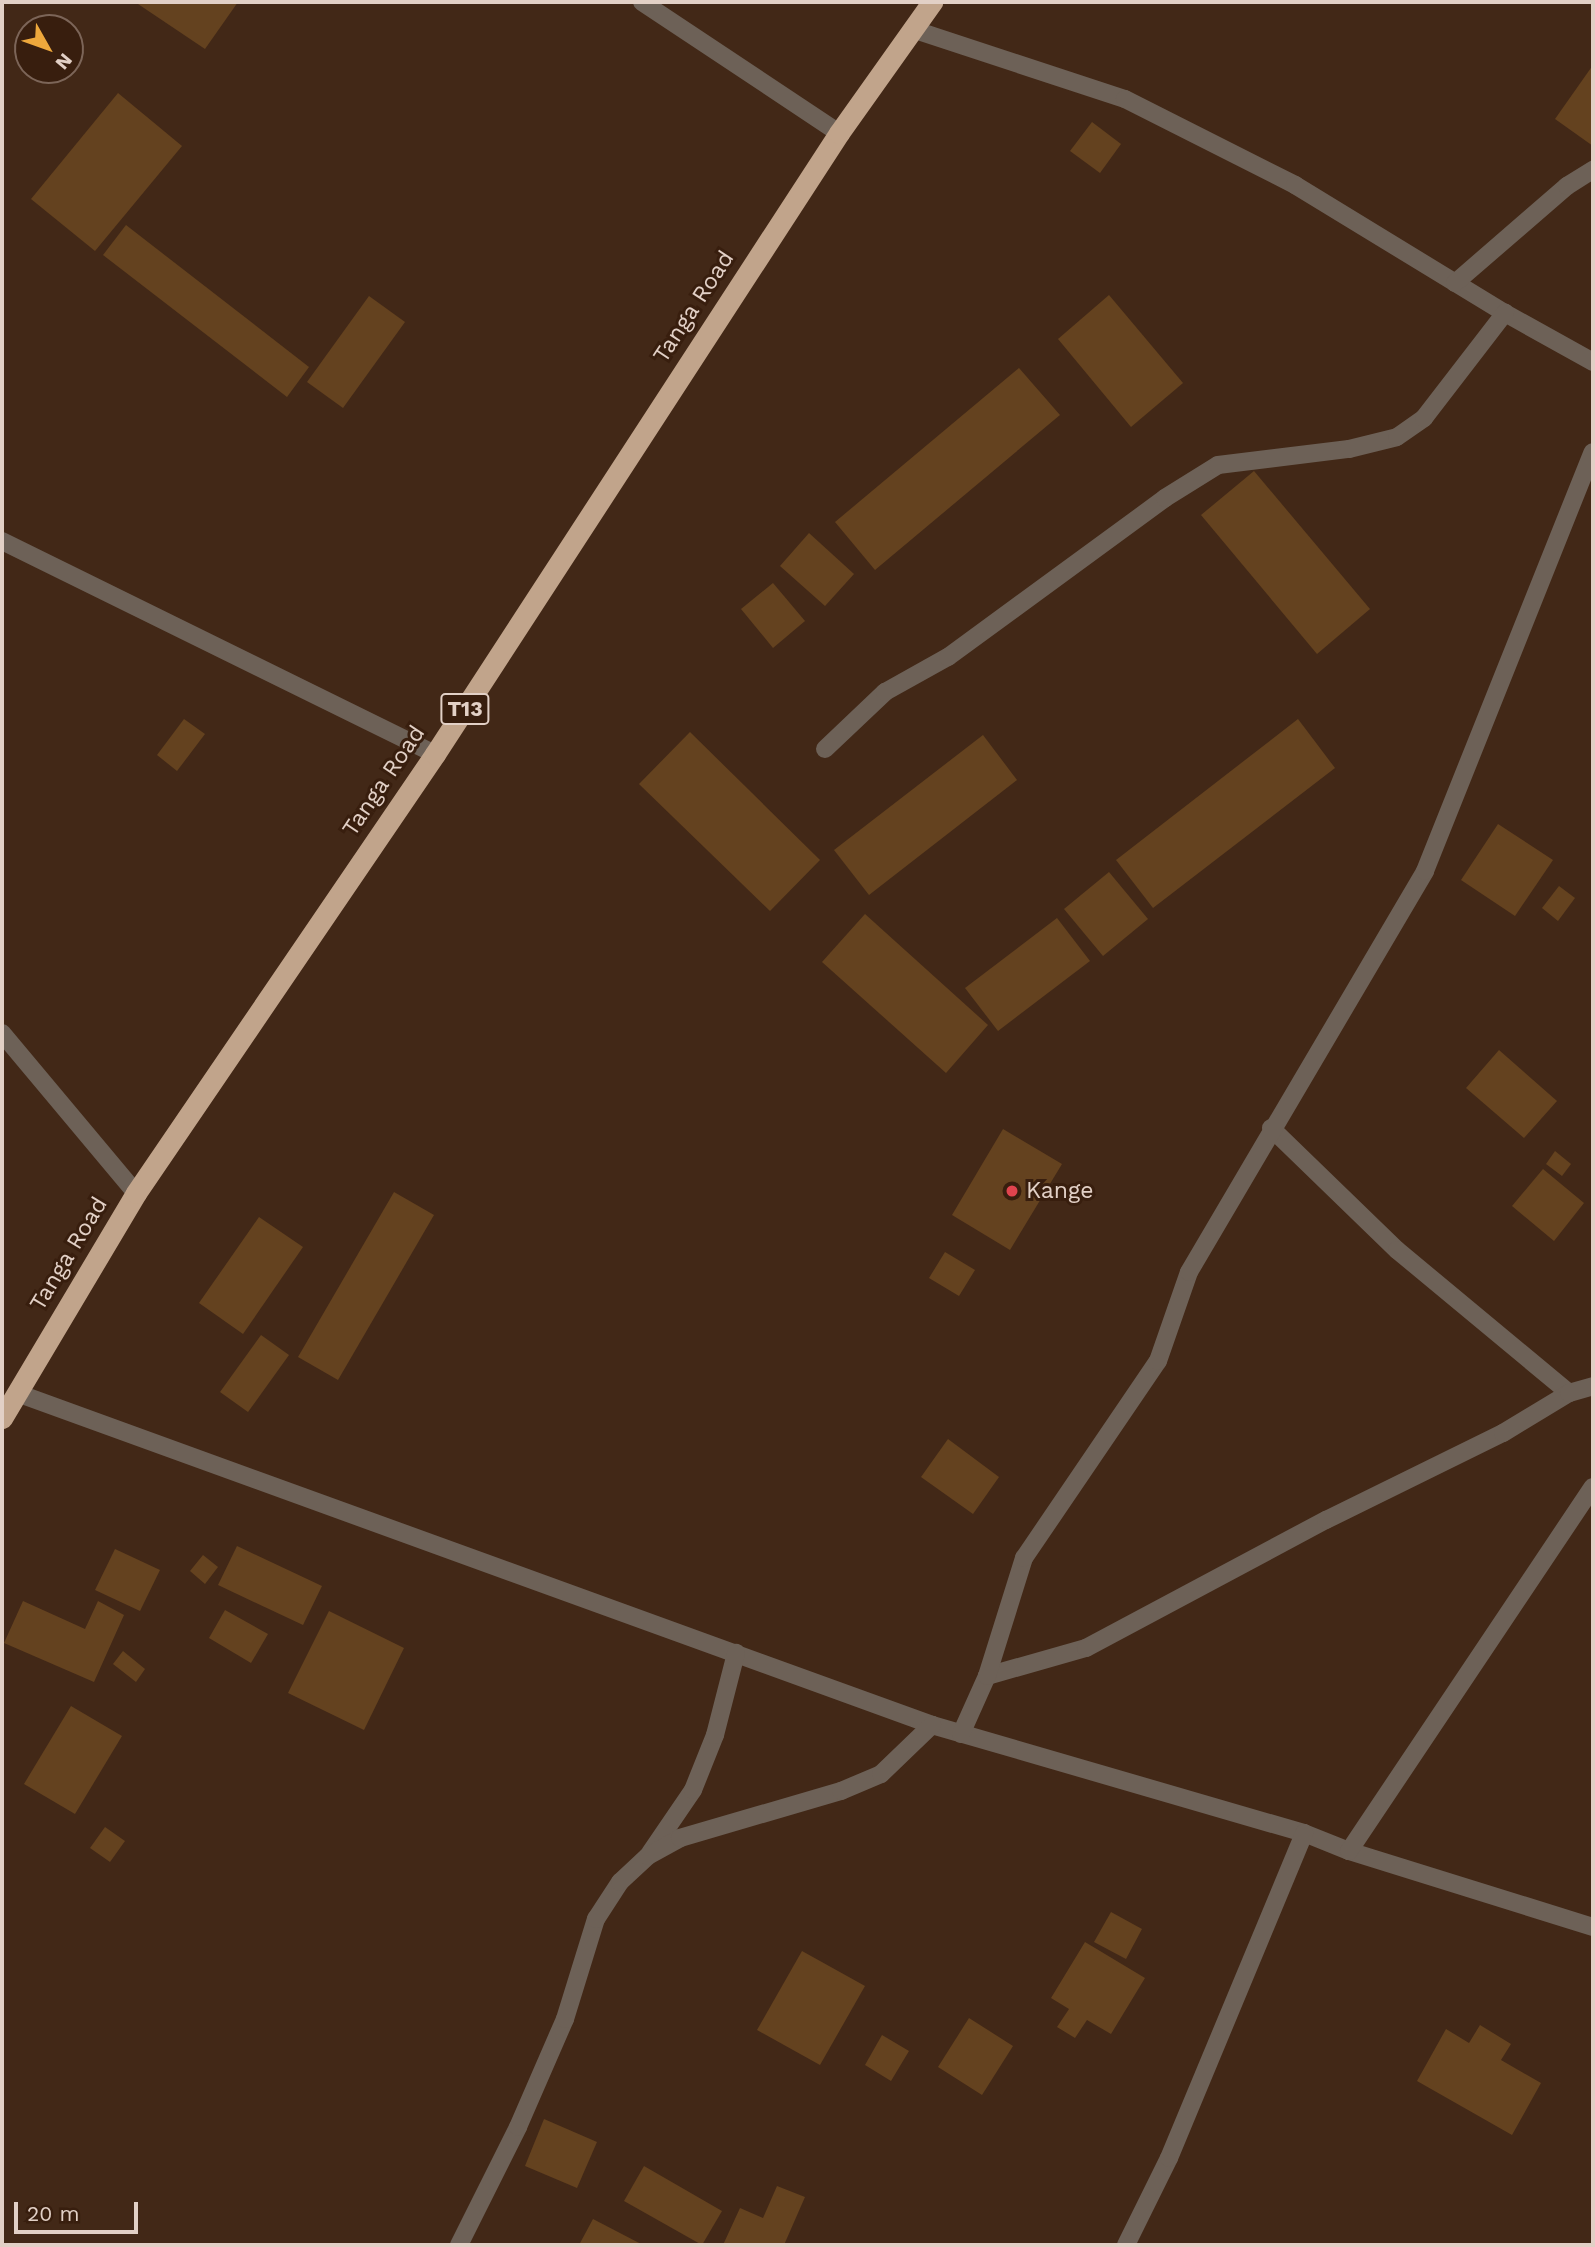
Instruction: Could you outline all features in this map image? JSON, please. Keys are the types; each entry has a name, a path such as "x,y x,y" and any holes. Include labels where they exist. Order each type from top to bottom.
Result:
{"highway":[{"name":"Tanga Road","path":"2,1418 136,1193 435,754 839,133 932,2"}],"street":[{"path":"642,2 839,133"},
{"path":"912,29 1125,99 1295,185 1505,313 1593,362"},
{"path":"1455,283 1567,186 1593,170"},
{"path":"825,749 886,692 948,657 1165,498 1218,465 1349,449 1397,437 1424,418 1505,313"},
{"path":"961,1734 988,1676 1024,1559 1158,1361 1189,1272 1271,1128 1425,871 1593,453"},
{"path":"2,541 435,754"},
{"path":"2,1033 136,1193"},
{"path":"1271,1128 1397,1251 1569,1393"},
{"path":"988,1676 1086,1648 1326,1520 1503,1433 1569,1393 1593,1386"},
{"path":"17,1393 932,1725 1304,1833 1349,1851 1593,1927"},
{"path":"1349,1851 1593,1487"},
{"path":"459,2245 519,2127 565,2019 596,1919 620,1882 648,1856 693,1790 715,1735 736,1653"},
{"path":"648,1856 680,1838 841,1791 881,1774 932,1725"},
{"path":"1126,2245 1168,2158 1304,1833"}],"building":[{"path":"135,2 238,2 205,49"},
{"path":"1593,65 1593,146 1555,119"},
{"path":"118,93 182,146 95,251 31,199"},
{"path":"1092,122 1121,144 1100,173 1070,151"},
{"path":"126,225 309,367 287,397 103,255"},
{"path":"1109,295 1183,383 1131,427 1058,339"},
{"path":"369,296 405,322 343,408 307,382"},
{"path":"1019,368 1060,415 875,570 835,522"},
{"path":"1254,471 1370,609 1317,654 1201,515"},
{"path":"809,533 854,574 825,606 780,566"},
{"path":"773,583 805,621 773,648 741,609"},
{"path":"184,719 205,734 177,771 157,755"},
{"path":"1298,719 1335,768 1153,908 1116,860"},
{"path":"690,732 820,860 770,911 639,784"},
{"path":"983,735 1017,780 869,895 834,850"},
{"path":"1498,824 1553,860 1515,916 1461,880"},
{"path":"1109,872 1148,919 1103,956 1064,909"},
{"path":"1559,886 1575,898 1558,921 1542,908"},
{"path":"865,914 988,1025 946,1073 822,962"},
{"path":"1057,918 1090,961 998,1031 965,988"},
{"path":"1499,1050 1557,1101 1524,1138 1466,1088"},
{"path":"1003,1129 1062,1164 1010,1250 952,1215"},
{"path":"1555,1151 1571,1164 1562,1176 1546,1164"},
{"path":"1543,1169 1584,1203 1554,1241 1512,1206"},
{"path":"394,1192 434,1215 338,1380 298,1357"},
{"path":"259,1217 303,1247 243,1334 199,1303"},
{"path":"945,1252 975,1270 959,1296 929,1278"},
{"path":"261,1335 289,1355 248,1412 220,1392"},
{"path":"948,1439 999,1477 973,1514 921,1477"},
{"path":"237,1546 322,1586 303,1625 218,1585"},
{"path":"115,1549 160,1570 140,1611 95,1590"},
{"path":"203,1555 218,1567 205,1584 190,1571"},
{"path":"23,1601 85,1629 98,1601 124,1615 94,1682 4,1643"},
{"path":"225,1610 268,1634 251,1663 209,1638"},
{"path":"329,1611 404,1648 364,1730 288,1693"},
{"path":"123,1651 145,1669 136,1682 113,1664"},
{"path":"71,1706 122,1736 75,1814 24,1784"},
{"path":"105,1827 125,1841 110,1862 90,1848"},
{"path":"1111,1912 1142,1929 1126,1959 1094,1942"},
{"path":"1085,1942 1145,1978 1111,2034 1087,2020 1075,2038 1057,2027 1069,2009 1051,1998"},
{"path":"802,1951 865,1986 820,2065 757,2030"},
{"path":"969,2018 1013,2046 982,2095 938,2067"},
{"path":"1480,2025 1511,2044 1501,2060 1541,2083 1512,2135 1417,2081 1446,2029 1469,2043"},
{"path":"882,2035 909,2051 891,2081 865,2065"},
{"path":"544,2119 597,2142 577,2188 525,2166"},
{"path":"644,2166 722,2211 702,2245 624,2201"},
{"path":"777,2186 805,2197 784,2245 723,2245 740,2208 763,2218"},
{"path":"593,2219 643,2245 579,2245"}],"place":[{"name":"Kange","path":"1012,1191"}]}
